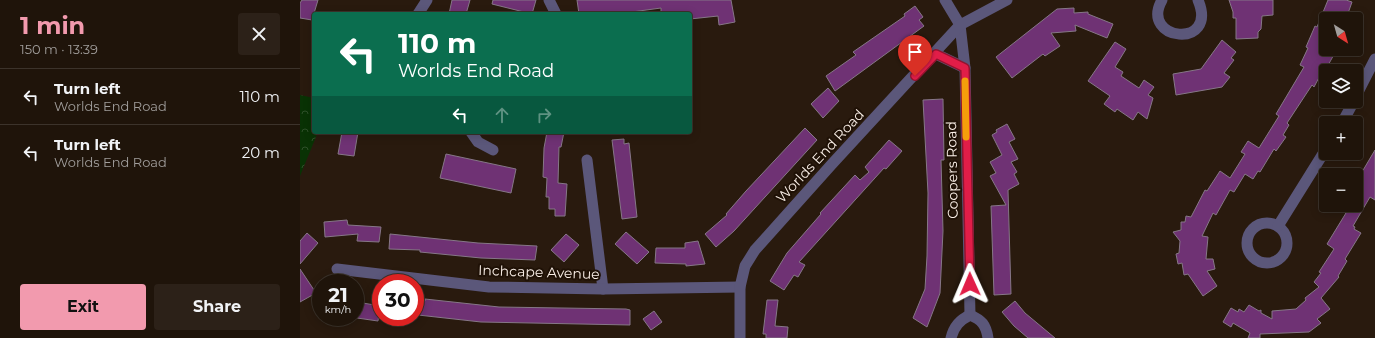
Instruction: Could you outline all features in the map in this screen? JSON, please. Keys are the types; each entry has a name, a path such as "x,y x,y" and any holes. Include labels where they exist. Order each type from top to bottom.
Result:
{"street":[{"path":"419,12 427,0"},
{"path":"549,0 555,12"},
{"path":"946,0 960,26 1007,0"},
{"path":"1160,0 1158,16 1162,27 1173,34 1184,35 1194,30 1200,23 1202,10 1198,0"},
{"name":"Worlds End Road","path":"740,338 740,287 745,266 755,250 832,164 936,54 960,26"},
{"name":"Coopers Road","path":"960,26 965,68 970,315"},
{"path":"936,54 965,68"},
{"path":"1363,82 1375,59"},
{"path":"472,134 478,142 493,150"},
{"path":"587,160 603,289"},
{"path":"1278,226 1319,160"},
{"name":"Inchcape Avenue","path":"337,269 489,287 603,289 740,287"},
{"path":"952,338 955,327 962,319 970,315 980,320 986,328 988,338"}],"green space":[{"path":"300,95 312,98 312,134 317,134 300,176"}],"building":[{"path":"302,0 318,0 314,12 312,12 312,20 300,18 300,3"},
{"path":"452,0 470,0 467,12 449,12"},
{"path":"493,0 536,0 533,12 524,12 492,4"},
{"path":"577,0 731,0 735,22 719,25 718,16 692,19 692,12 661,12 661,8 632,12 579,12"},
{"path":"1229,0 1273,0 1273,15 1262,16 1261,29 1258,32 1258,38 1236,39 1236,18 1233,18 1233,12"},
{"path":"1328,0 1346,0 1352,2 1348,12 1323,12"},
{"path":"915,6 923,17 919,20 924,26 835,91 826,76 856,55 853,52 905,16 904,14"},
{"path":"1074,8 1074,13 1088,12 1088,14 1113,24 1107,38 1075,25 1076,31 1051,33 1060,46 1045,56 1043,54 1012,78 996,57 1057,9"},
{"path":"1319,22 1319,56 1333,56 1329,64 1319,64 1319,78 1314,87 1312,85 1287,123 1289,125 1283,135 1286,137 1276,151 1274,149 1260,172 1258,171 1253,179 1245,174 1234,192 1230,190 1216,215 1213,213 1202,236 1208,237 1206,259 1213,259 1215,269 1207,271 1217,286 1203,296 1188,274 1184,275 1182,263 1178,264 1176,254 1179,253 1180,241 1173,232 1181,230 1181,222 1185,222 1186,216 1191,217 1205,190 1207,191 1220,171 1230,178 1245,154 1241,152 1248,141 1259,148 1279,116 1276,114 1304,67 1300,65 1308,48 1306,47 1315,26 1317,27"},
{"path":"1222,40 1236,52 1231,58 1234,60 1224,73 1230,77 1222,87 1176,95 1173,74 1201,69"},
{"path":"1115,42 1126,49 1115,67 1123,72 1121,76 1139,88 1144,80 1154,87 1148,95 1153,98 1147,119 1138,112 1133,120 1117,109 1115,112 1104,104 1110,96 1088,81"},
{"path":"828,88 839,101 823,118 811,104"},
{"path":"943,99 944,160 941,160 943,231 940,293 927,327 913,318 925,289 927,256 928,193 923,100"},
{"path":"1007,124 1015,139 1009,142 1018,159 1011,162 1017,172 1014,174 1019,184 1008,190 1011,294 994,295 991,206 1006,205 990,176 996,173 990,162 1002,155 992,135 997,132 996,130"},
{"path":"805,128 817,140 734,231 716,247 705,234 727,215 726,214 746,191"},
{"path":"342,134 358,134 354,156 338,154"},
{"path":"547,134 564,134 561,147 559,147 558,183 567,184 565,216 555,216 555,209 549,209 549,197 546,197 547,178 543,177 544,148"},
{"path":"624,139 624,144 629,143 637,217 622,219 612,140"},
{"path":"889,140 902,151 886,169 884,168 799,262 805,265 798,277 794,275 784,290 770,281 787,253 821,214 820,213 855,175 860,180 869,172 865,167"},
{"path":"1375,150 1375,200 1370,197 1363,209 1363,170"},
{"path":"446,154 516,169 511,193 440,178"},
{"path":"1344,212 1361,212 1353,226 1355,227 1354,229 1361,233 1345,259 1347,261 1338,276 1339,277 1321,298 1330,309 1317,319 1321,323 1309,332 1260,334 1260,338 1248,338 1250,333 1233,323 1231,327 1223,322 1231,308 1238,312 1239,309 1244,312 1249,305 1259,311 1261,310 1261,313 1272,319 1272,311 1296,309 1306,300 1305,298 1319,287 1314,282 1321,273 1319,272 1334,249 1327,244 1346,213"},
{"path":"347,220 348,225 381,227 379,242 357,241 358,234 325,237 324,222"},
{"path":"626,232 649,252 637,264 615,244"},
{"path":"307,233 318,243 300,264 300,241"},
{"path":"390,234 478,243 537,246 535,260 481,258 420,252 420,250 389,249"},
{"path":"566,234 579,245 564,262 551,250"},
{"path":"698,241 705,264 686,266 686,264 655,263 656,248 685,248 685,243"},
{"path":"300,269 312,287 312,295 300,302"},
{"path":"425,299 499,307 626,309 630,310 630,325 481,322 424,316"},
{"path":"767,300 778,300 775,326 788,327 787,338 766,338 766,334 763,334"},
{"path":"1015,301 1025,313 1055,338 1028,338 1014,326 1002,312"},
{"path":"364,303 372,305 372,320 364,319"},
{"path":"654,311 662,322 651,330 643,319"}],"slow traffic":[{"path":"965,81 966,137"}],"route":[{"path":"915,76 936,54 965,68 970,284"}]}
